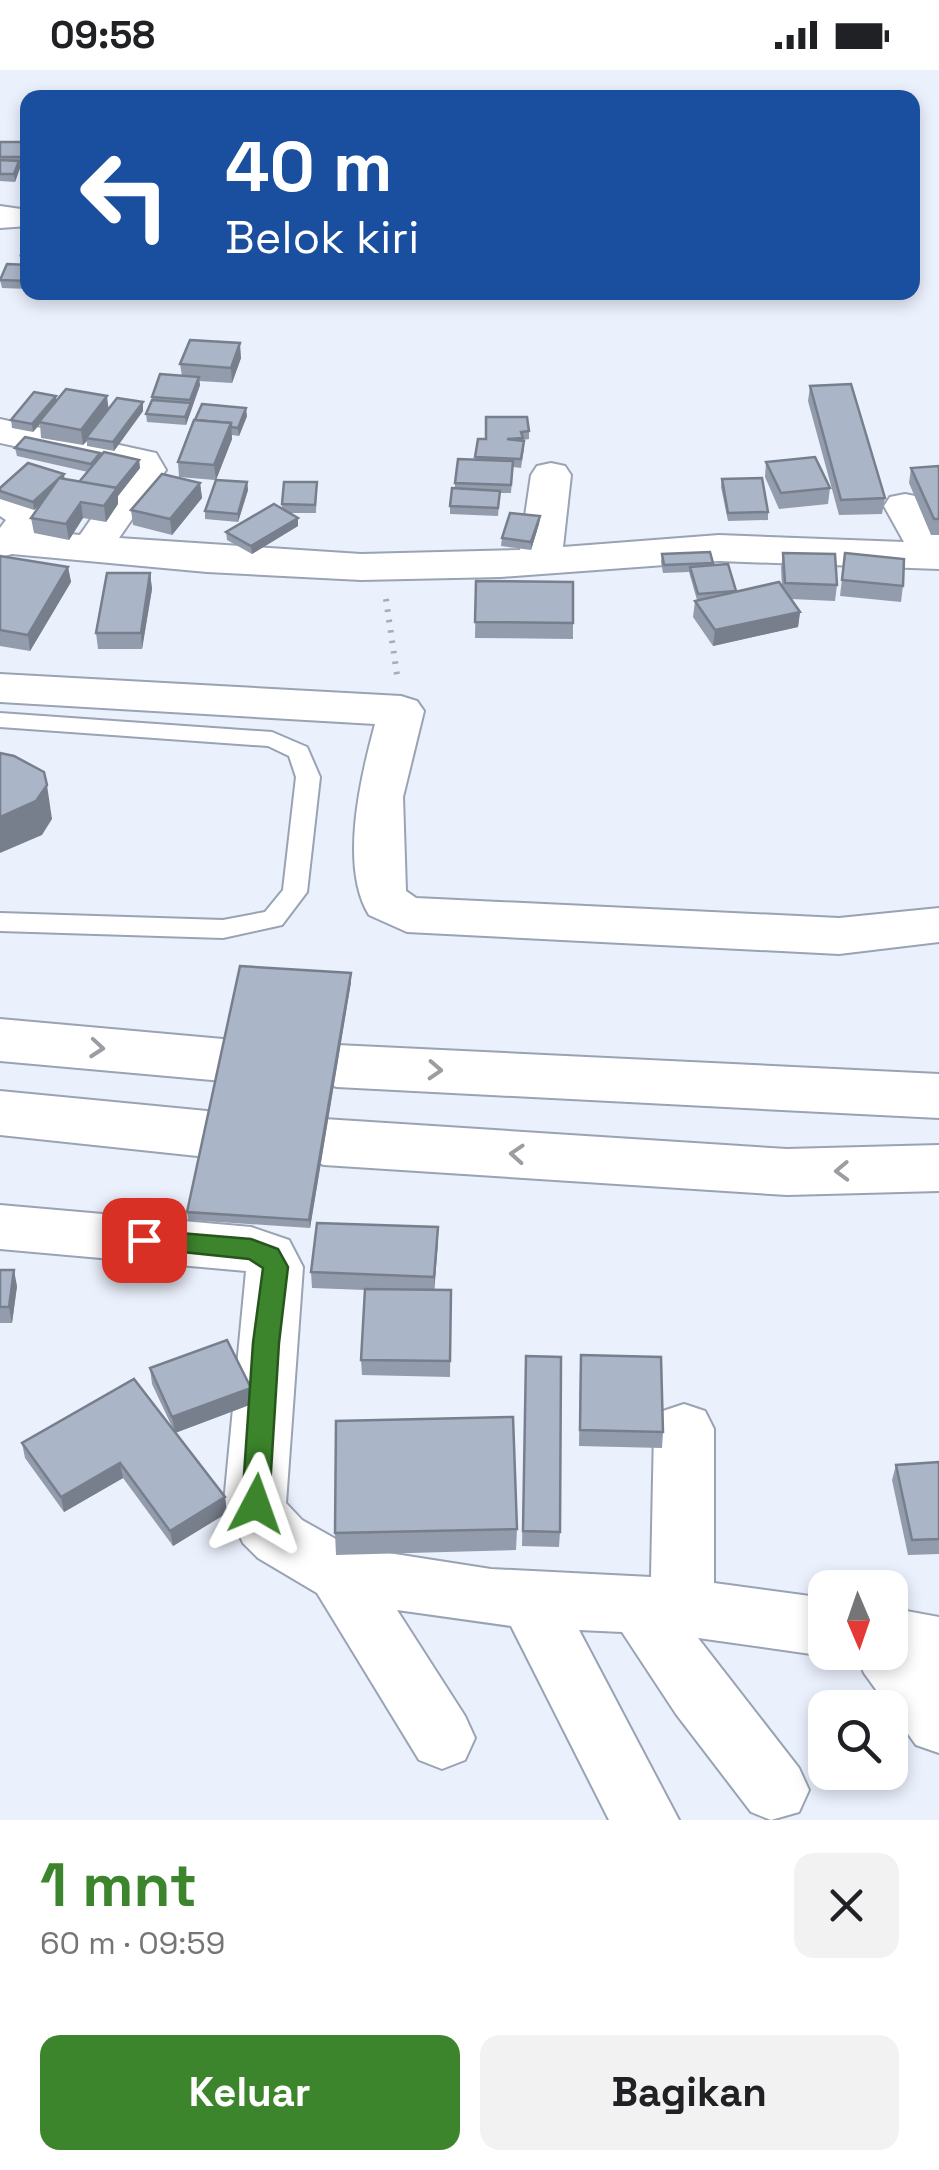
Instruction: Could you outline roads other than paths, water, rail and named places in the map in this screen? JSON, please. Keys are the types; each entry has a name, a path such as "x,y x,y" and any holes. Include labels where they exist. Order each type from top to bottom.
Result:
{"highway":[{"path":"0,1040 222,1060"},
{"path":"337,1066 939,1096"},
{"path":"0,1114 207,1134"},
{"path":"324,1142 787,1172 939,1168"}],"street":[{"path":"0,479 9,464 1,431 142,462 146,470 139,484 91,548"},
{"path":"540,561 551,476"},
{"path":"0,501 26,513 27,521 6,543"},
{"path":"905,506 936,556"},
{"path":"6,543 361,566 540,561 720,548 936,556"},
{"path":"0,688 401,711 378,797 382,891 386,903 407,915 839,936 939,925"},
{"path":"0,1227 251,1249 269,1256 276,1267 266,1343 256,1504 265,1524 280,1538 339,1573 530,1600 661,1607 808,1625"},
{"path":"684,1430 661,1607 699,1693 775,1790"},
{"path":"339,1573 442,1738"},
{"path":"530,1600 646,1820"},
{"path":"908,1640 939,1646"},
{"path":"899,1670 939,1723"}],"lane":[{"path":"0,720 272,738 299,752 308,777 295,892 273,919 223,929 0,922"}]}
